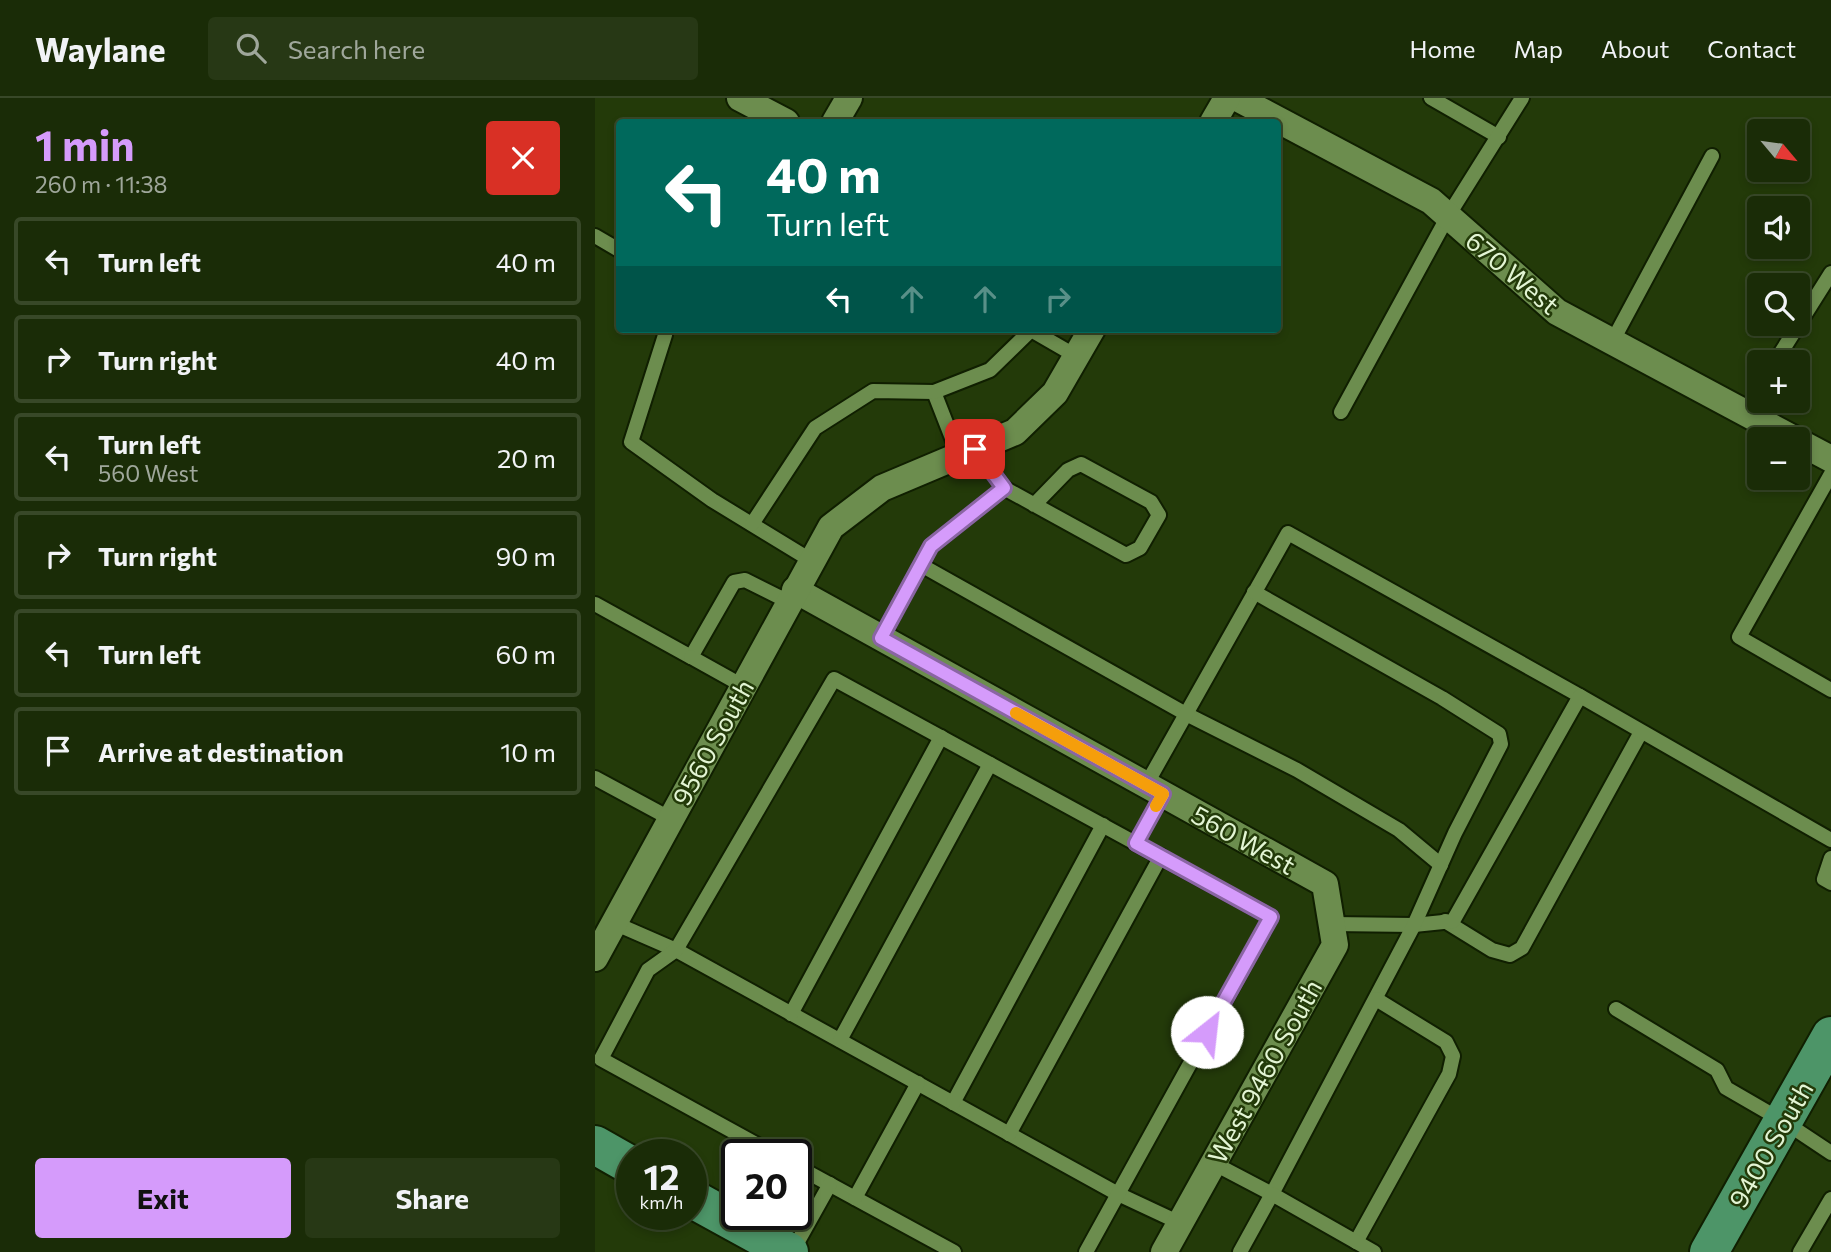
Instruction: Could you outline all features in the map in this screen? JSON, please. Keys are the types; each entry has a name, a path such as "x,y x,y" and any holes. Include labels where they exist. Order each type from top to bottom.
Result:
{"street":[{"path":"740,98 780,119"},
{"path":"837,119 849,98"},
{"path":"1215,119 1227,98"},
{"name":"670 West","path":"1237,98 1277,119"},
{"name":"670 West","path":"1281,121 1431,201 1557,312 1612,342 1747,400"},
{"path":"967,453 1015,432 1055,393 1090,333"},
{"name":"670 West","path":"1765,413 1781,427"},
{"name":"670 West","path":"1810,448 1831,459"},
{"name":"9560 South","path":"596,954 831,527 882,488 967,453"},
{"name":"560 West","path":"792,596 881,638 1325,884"},
{"name":"West 9460 South","path":"1164,1252 1335,945 1325,884"},
{"name":"9400 South","path":"1709,1252 1831,1036"},
{"path":"595,1145 616,1157"},
{"path":"707,1207 788,1251"}],"lane":[{"path":"1431,98 1499,137"},
{"path":"1341,412 1448,216 1523,98"},
{"path":"1612,342 1712,156"},
{"path":"595,236 616,248"},
{"path":"1783,350 1831,273"},
{"path":"664,333 631,442 712,500 812,561"},
{"path":"752,524 815,428 873,391 934,392 990,370 1028,333"},
{"path":"1036,333 1076,356"},
{"path":"934,392 967,453 1004,488 1034,505 1126,555 1140,548 1159,514 1151,502 1081,464 1068,470 1034,505"},
{"path":"1831,474 1739,638 1831,690"},
{"path":"881,638 931,546 1004,488"},
{"path":"1136,843 1186,714 1287,533 1831,840"},
{"path":"921,565 1186,714 1297,770 1399,830 1441,865"},
{"path":"691,657 734,582 745,580 792,596"},
{"path":"1240,1252 1414,925 1455,833 1501,744 1499,734 1441,698 1254,592"},
{"path":"595,604 743,687"},
{"path":"747,1139 601,1059 648,970 676,950 834,679 1271,917 1086,1252"},
{"path":"1331,924 1414,925 1453,920 1580,696"},
{"path":"1445,921 1492,950 1510,955 1522,948 1641,732"},
{"path":"791,1014 941,737"},
{"path":"840,1040 990,764"},
{"path":"595,778 671,819"},
{"path":"953,1103 1103,825"},
{"path":"1009,1134 1161,856"},
{"path":"1831,858 1823,879 1831,883"},
{"path":"614,923 676,950 1118,1194 1180,1223"},
{"path":"1356,1242 1449,1074 1453,1056 1446,1042 1375,999"},
{"path":"1616,1009 1717,1070 1726,1088 1831,1153"},
{"path":"855,1198 918,1083"},
{"path":"1213,1163 1374,1252"},
{"path":"812,1174 954,1252"},
{"path":"788,1251 830,1184"},
{"path":"1800,1252 1831,1199"}],"slow traffic":[{"path":"1016,713 1163,794 1156,806"}],"route":[{"path":"975,449 1004,488 931,546 881,638 1163,794 1136,843 1271,917 1207,1032"}]}
